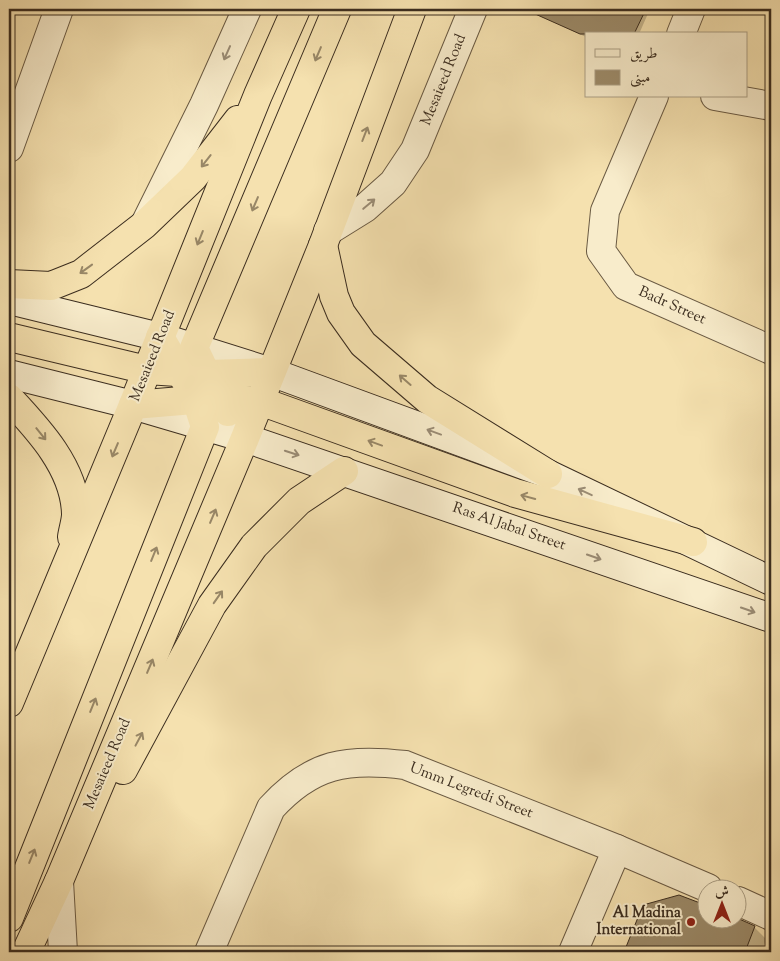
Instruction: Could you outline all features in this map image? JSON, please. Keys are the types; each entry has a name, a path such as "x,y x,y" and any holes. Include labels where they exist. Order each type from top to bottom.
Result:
{"highway":[{"name":"Mesaieed Road","path":"9,703 133,405 258,95 296,9"},
{"path":"9,918 205,427 201,386 194,348 337,9"},
{"name":"Mesaieed Road","path":"26,952 59,881 245,438 325,238 412,9"},
{"path":"9,284 51,286 81,274 144,225 193,178 258,95"},
{"path":"325,238 334,296 351,329 363,344 427,399 548,474"},
{"path":"9,337 147,370 260,401 514,493 694,542"},
{"path":"160,337 245,438"},
{"path":"133,405 201,386 271,372"},
{"path":"9,398 55,452 68,480 76,514 67,565"},
{"path":"69,856 103,807 212,605 254,546 299,501 344,471"}],"street":[{"path":"9,148 59,9"},
{"path":"144,225 204,105 247,9"},
{"name":"Mesaieed Road","path":"325,238 365,208 393,183 415,150 473,9"},
{"path":"682,32 691,9"},
{"name":"Badr Street","path":"653,98 605,211 601,250 626,286 771,350"},
{"path":"726,98 771,106"},
{"path":"9,300 160,337 271,372 548,474 694,542 771,581"},
{"name":"Ras Al Jabal Street","path":"9,374 133,405 245,438 771,618"},
{"name":"Umm Legredi Street","path":"209,952 272,808 289,789 315,772 345,764 370,761 405,765 698,884"},
{"path":"573,952 616,849"},
{"name":"Mesaieed Road","path":"59,881 63,952"},
{"path":"748,906 771,916"}],"building":[{"path":"524,9 646,9 635,32 585,32 585,34 580,34"},
{"name":"Al Madina International","path":"679,895 698,902 698,928 748,928 748,923 755,926 745,952 624,952 643,905"}],"place":[{"name":"Al Madina International","path":"691,922"}]}
